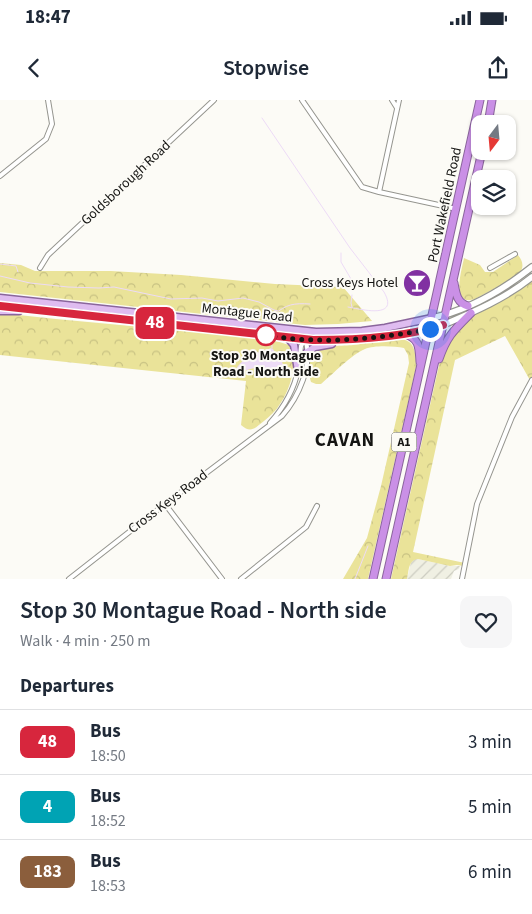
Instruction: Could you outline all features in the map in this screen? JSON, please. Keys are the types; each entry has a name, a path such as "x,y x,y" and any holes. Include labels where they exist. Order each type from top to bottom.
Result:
{"highway":[{"name":"Port Wakefield Road","path":"373,579 480,100"},
{"path":"490,115 492,100"},
{"path":"468,157 471,151"},
{"path":"457,209 462,209 471,199"},
{"name":"Port Wakefield Road","path":"386,579 471,202"},
{"path":"454,278 458,300 468,306"},
{"path":"429,388 446,342 471,313"},
{"path":"406,334 412,336 417,342 421,370"}],"main road":[{"name":"Montague Road","path":"0,298 307,332 385,328 432,318"},
{"name":"Montague Road","path":"0,306 305,339 338,340 406,334 443,325"},
{"path":"0,311 38,310"},
{"path":"259,326 300,335 305,339 331,332"},
{"path":"307,352 320,345 352,342 370,337"},
{"path":"288,338 294,345 298,371"}],"street":[{"path":"0,176 46,139 52,124 48,100"},
{"name":"Goldsborough Road","path":"40,268 48,255 214,100"},
{"path":"302,100 362,187 457,209"},
{"path":"392,100 397,108"},
{"path":"379,192 399,100"},
{"path":"490,268 514,254"},
{"path":"432,318 445,316 468,306 500,289 532,267"},
{"path":"443,325 513,291 532,277"},
{"name":"Cross Keys Road","path":"69,579 164,504 282,416 297,394 304,376 307,352 305,339"},
{"name":"Cross Keys Road","path":"267,426 287,401 294,387 301,346 305,339"},
{"path":"462,579 477,504 512,417 532,380"},
{"path":"164,504 222,579"},
{"path":"241,579 306,527 317,506"}],"shaded area":[{"path":"270,348 273,349 282,362 282,373 270,368 254,368 240,372 235,370 249,356 255,353 264,353"},
{"path":"414,559 450,566 460,566 459,569 454,571 451,579 407,579 411,562"}],"green space":[{"path":"518,255 522,269 518,274 475,299 467,300 462,298 459,286 464,258 480,265 485,272 493,272"},
{"path":"0,263 21,265 35,271 111,271 181,275 275,284 343,287 372,321 305,325 0,292"},
{"path":"532,277 531,382 505,336 455,360 413,552 465,563 464,566 450,566 418,559 412,561 407,579 391,579 442,352 471,313"},
{"path":"0,313 276,341 289,345 293,360 292,376 284,398 277,409 250,430 241,425 246,381 0,355"},
{"path":"396,339 405,340 411,344 415,351 416,367 368,579 343,579 367,538 409,363 408,355 404,348 400,347 379,346 365,349 348,360 321,384 311,382 309,375 310,362 315,352 323,348"}],"waterway":[{"path":"262,118 350,248 384,292 388,301 387,306 383,310 369,311 348,307"},
{"path":"341,253 341,262 351,279"},
{"path":"0,264 16,266 18,272"},
{"path":"0,276 30,283 68,287 114,287 171,299 202,298 218,301 243,298 259,302 278,311"},
{"path":"352,295 352,307"},
{"path":"274,321 274,315 286,306 310,304"},
{"path":"355,579 368,546"}],"bus line":[{"name":"48","path":"0,306 313,340 338,340 402,334 443,325"}],"place":[{"name":"Cross Keys Hotel","path":"417,283"},
{"name":"Stop 30 Montague Road - North side","path":"266,335"}],"district":[{"name":"CAVAN","path":"345,440"}],"route":[{"path":"266,335 313,340 338,340 402,334 430,329"}]}
